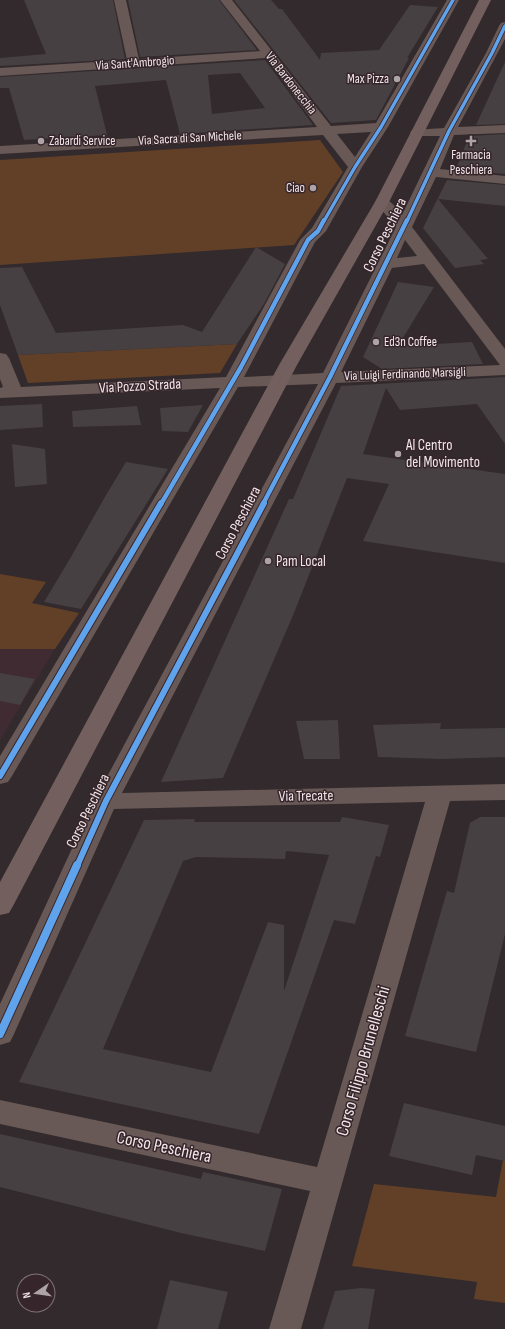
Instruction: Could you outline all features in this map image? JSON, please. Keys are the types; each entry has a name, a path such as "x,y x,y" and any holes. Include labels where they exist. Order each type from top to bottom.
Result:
{"main road":[{"name":"Corso Peschiera","path":"0,906 281,379 382,202 486,0"}],"street":[{"path":"120,0 134,63"},
{"name":"Via Bardonecchia","path":"226,0 328,130 355,167"},
{"path":"0,776 233,382 308,240 318,231 355,167 381,127 453,0"},
{"name":"Corso Peschiera","path":"0,1034 106,800 330,377 431,172 449,131 499,52 505,26"},
{"name":"Via Sant'Ambrogio","path":"0,72 269,54"},
{"name":"Via Sacra di San Michele","path":"0,150 381,127"},
{"path":"417,133 505,128"},
{"path":"431,172 505,180"},
{"path":"382,202 404,227 505,361"},
{"path":"386,264 428,259"},
{"path":"0,358 7,392"},
{"name":"Via Luigi Ferdinando Marsigli","path":"281,379 505,370"},
{"name":"Via Pozzo Strada","path":"7,392 281,379"},
{"name":"Via Trecate","path":"106,800 505,792"},
{"name":"Corso Filippo Brunelleschi","path":"285,1329 440,793"},
{"name":"Corso Peschiera","path":"0,1112 328,1182"}],"shaded area":[{"path":"320,140 343,172 294,245 0,265 0,160"},
{"path":"237,344 220,373 28,383 18,355"},
{"path":"0,574 46,582 32,603 79,613 55,649 0,649"},
{"path":"0,649 55,649 0,740"},
{"path":"503,1160 505,1161 505,1303 474,1299 477,1282 352,1266 374,1184 496,1197"}],"building":[{"path":"24,0 113,0 125,59 0,66 0,58 46,54"},
{"path":"128,0 219,0 257,50 140,57"},
{"path":"234,0 271,0 279,9 282,9 320,60 321,53 379,50 410,5 438,7 407,58 409,58 376,120 331,123"},
{"path":"265,60 313,125 180,134 166,80 95,86 107,135 24,140 9,88 0,88 0,77","holes":["240,73 265,108 212,114 208,75"]},
{"path":"505,62 505,124 476,125"},
{"path":"505,134 505,174 456,169 466,144 471,136"},
{"path":"447,180 505,185 505,206 438,199 488,259 480,260 484,264 455,268 423,228"},
{"path":"256,247 285,264 264,304 237,344 18,355 0,305 0,268 22,267 56,333 183,325 202,332"},
{"path":"398,282 434,287 398,346 472,342 483,364 382,369 363,357"},
{"path":"505,377 505,444 477,404 400,410 386,388 363,454 505,474 505,563 363,541 389,484 347,478 294,613 223,778 161,782 289,499 293,499 341,386"},
{"path":"42,404 43,427 0,430 0,406"},
{"path":"203,405 188,432 162,431 160,408"},
{"path":"137,406 141,425 73,427 72,411"},
{"path":"12,444 45,449 47,484 15,487"},
{"path":"126,462 168,469 81,609 44,602 106,495"},
{"path":"0,673 35,679 20,705 0,701"},
{"path":"338,720 340,759 304,759 296,721"},
{"path":"441,723 440,729 505,728 505,757 441,759 378,757 373,725"},
{"path":"342,817 389,825 380,857 376,856 355,924 334,920 259,1134 19,1082 144,820 195,819 194,822 340,822","holes":["286,851 329,855 284,991 284,925 268,922 211,1072 103,1049 183,861 196,857 285,859"]},
{"path":"480,817 505,817 505,934 476,1052 405,1036 447,891 454,893 470,823"},
{"path":"404,1103 505,1126 505,1161 476,1155 472,1175 389,1156"},
{"path":"0,1134 201,1179 203,1172 282,1189 265,1251 181,1233 0,1187"},
{"path":"170,1280 228,1292 218,1329 157,1329"},
{"path":"361,1288 375,1289 368,1329 323,1329 335,1291"}],"cycle path":[{"path":"0,776 241,367 308,240 318,231 355,167 381,127 453,0"},
{"path":"0,1034 106,801 330,377 431,172 449,131 492,53 505,26"}],"place":[{"name":"Max Pizza","path":"397,79"},
{"name":"Zabardi Service","path":"41,141"},
{"name":"Farmacia Peschiera","path":"471,141"},
{"name":"Ciao","path":"313,188"},
{"name":"Ed3n Coffee","path":"376,342"},
{"name":"Al Centro del Movimento","path":"398,454"},
{"name":"Pam Local","path":"268,561"}]}
